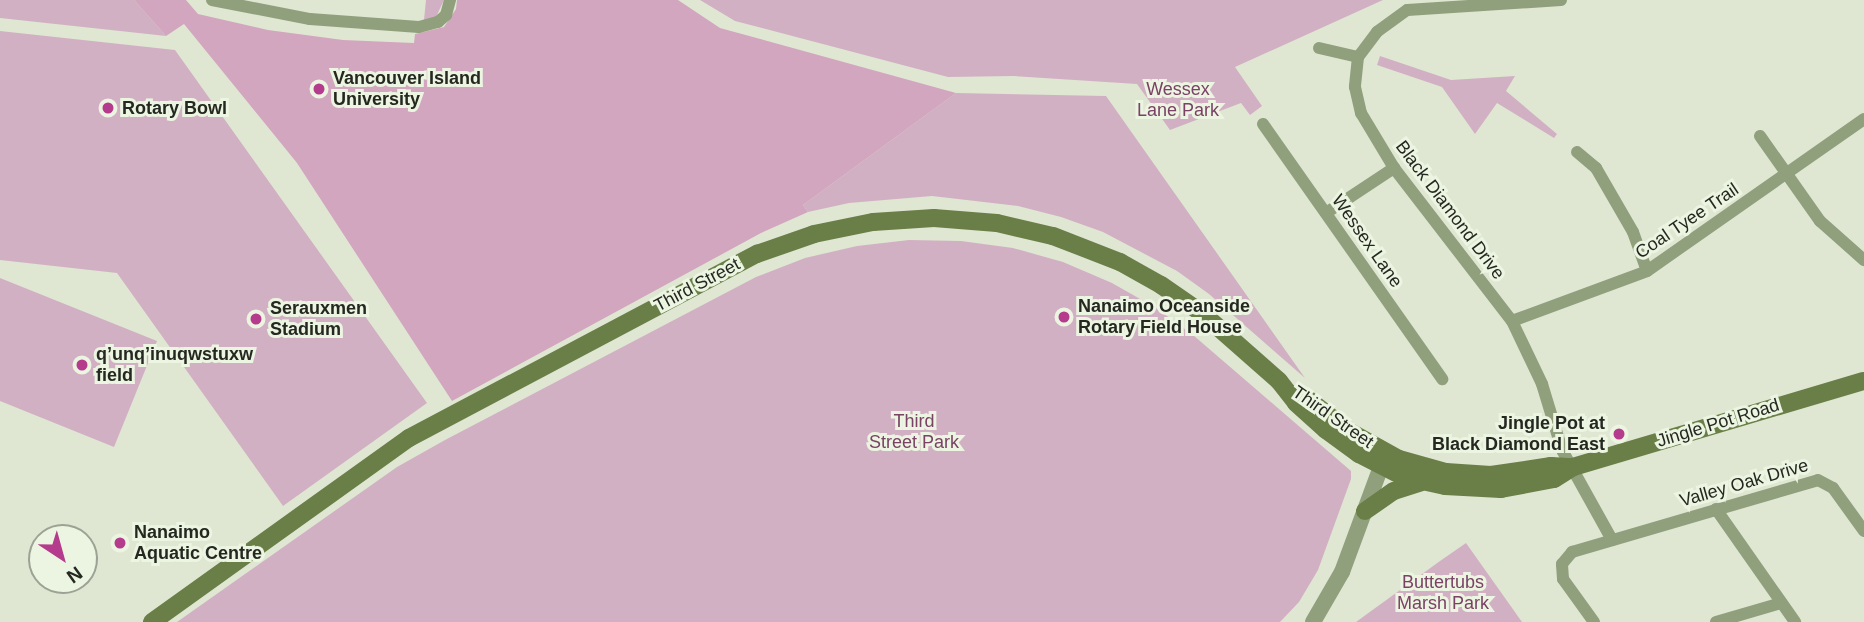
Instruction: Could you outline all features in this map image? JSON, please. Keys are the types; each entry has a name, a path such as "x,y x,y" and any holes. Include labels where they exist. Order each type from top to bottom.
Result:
{"main road":[{"name":"Third Street","path":"152,622 409,438 757,254 843,227 904,219 966,219 1020,227 1071,241 1120,262 1171,291 1279,381 1303,395 1384,460"},
{"name":"Jingle Pot Road","path":"1384,460 1424,482 1476,489 1508,488 1555,479 1573,467 1864,381"},
{"name":"Jingle Pot Road","path":"1384,460 1469,475 1508,474 1551,466 1573,467"},
{"path":"1365,511 1394,491 1424,482"}],"street":[{"path":"212,0 310,19 419,27 438,22 446,15 450,0"},
{"path":"1319,48 1358,57 1377,32 1407,10 1561,0"},
{"name":"Black Diamond Drive","path":"1358,57 1355,87 1361,113 1394,168 1512,321 1542,384 1562,450 1573,467"},
{"name":"Coal Tyee Trail","path":"1512,321 1647,271 1864,119"},
{"name":"Wessex Lane","path":"1263,124 1442,379"},
{"path":"1760,136 1820,221 1864,260"},
{"path":"1577,152 1595,168 1602,179 1633,232 1647,271"},
{"path":"1326,213 1394,168"},
{"path":"1313,622 1342,572 1384,460"},
{"path":"1573,467 1612,540"},
{"name":"Valley Oak Drive","path":"1594,622 1563,579 1562,564 1572,552 1821,480 1833,488 1864,531"},
{"path":"1716,509 1795,622"},
{"path":"1716,622 1781,603"}],"green space":[{"path":"0,0 134,0 166,36 0,18"},
{"path":"426,0 444,0 436,17 424,20"},
{"name":"Wessex Lane Park","path":"700,0 1383,0 1235,67 1262,106 1250,115 1241,103 1170,130 1137,84 1014,76 948,77 735,21"},
{"path":"0,31 175,50 427,403 283,506 117,273 0,260"},
{"path":"1380,56 1451,80 1515,76 1506,91 1557,134 1554,138 1497,103 1475,134 1442,87 1377,65"},
{"path":"956,93 1106,96 1305,378 1209,294 1177,271 1103,232 1061,217 1018,206 932,196 849,203 808,212 803,205"},
{"name":"Third Street Park","path":"909,240 961,241 1013,248 1063,262 1112,283 1156,308 1193,335 1351,471 1351,479 1318,570 1299,602 1280,622 177,622 397,467 756,277 805,258 857,246"},
{"name":"q’unq’inuqwstuxw field","path":"0,278 157,341 114,447 0,401"},
{"name":"Buttertubs Marsh Park","path":"1466,543 1522,622 1356,622 1440,561"}],"shaded area":[{"path":"134,0 186,0 198,14 268,30 343,40 414,43 415,34 444,27 456,9 457,0 678,0 720,28 956,93 803,205 808,212 761,233 452,401 297,163 184,24 166,36"}],"place":[{"name":"Vancouver Island University","path":"319,89"},
{"name":"Rotary Bowl","path":"108,108"},
{"name":"Nanaimo Oceanside Rotary Field House","path":"1064,317"},
{"name":"Serauxmen Stadium","path":"256,319"},
{"name":"q’unq’inuqwstuxw field","path":"82,365"},
{"name":"Jingle Pot at Black Diamond East","path":"1619,434"},
{"name":"Nanaimo Aquatic Centre","path":"120,543"}]}
